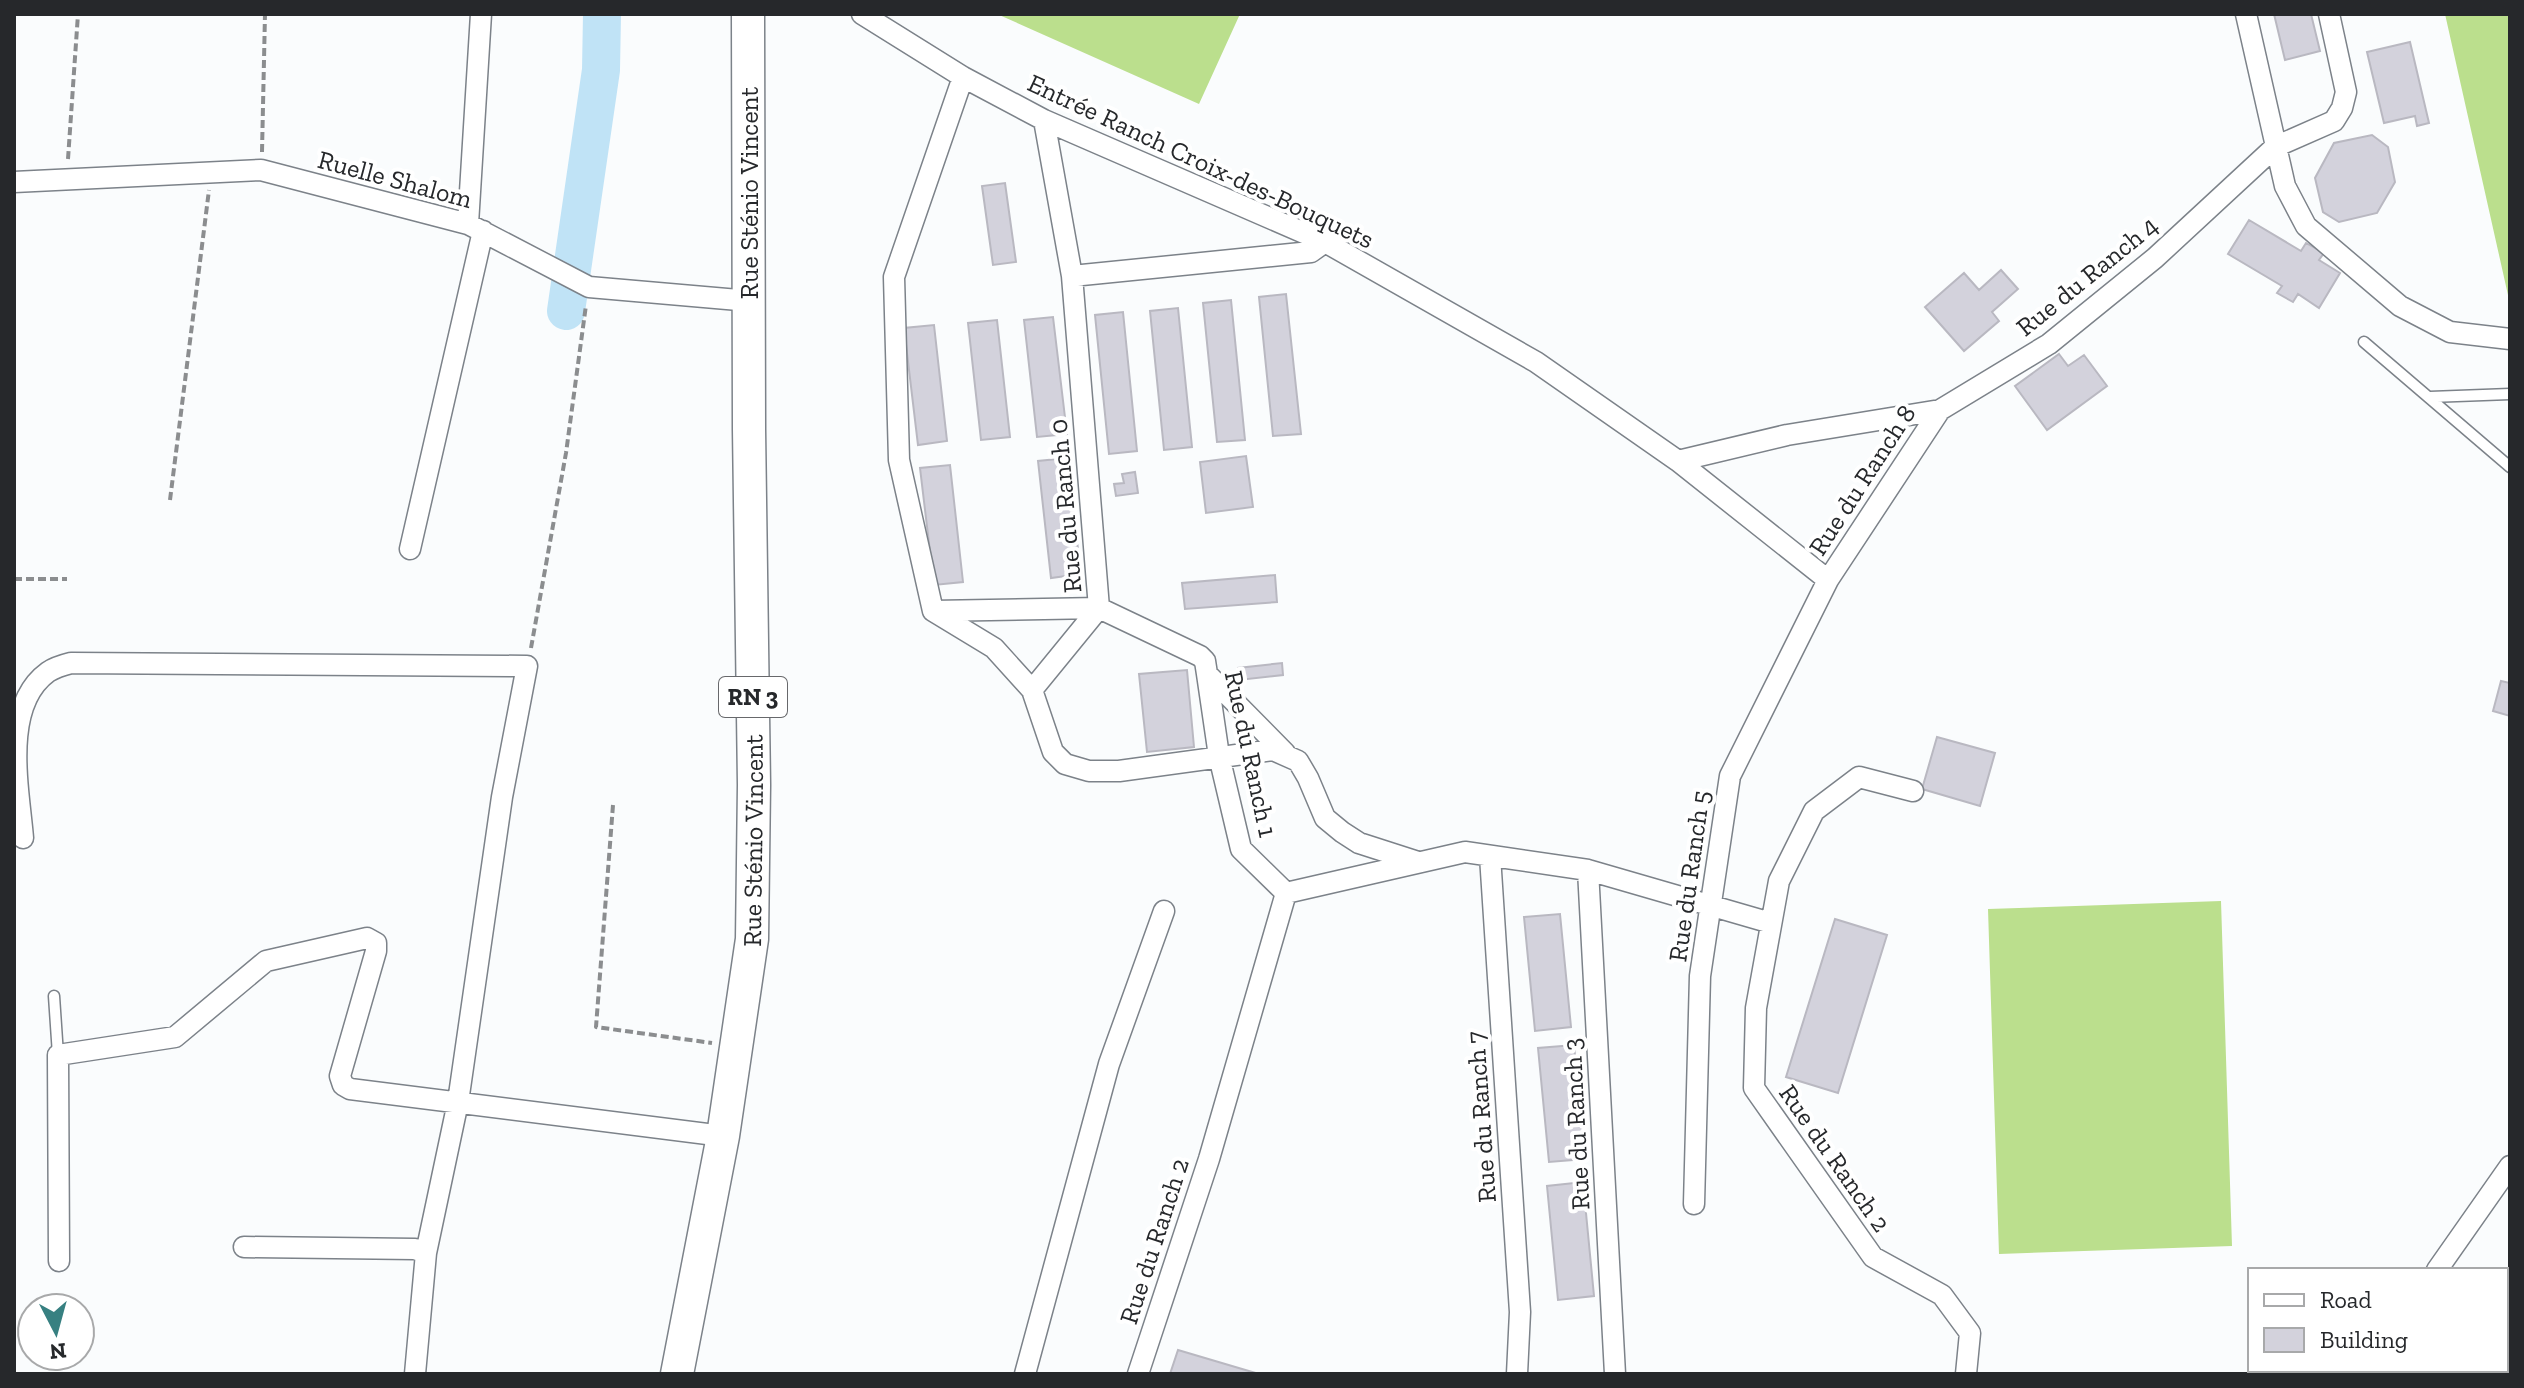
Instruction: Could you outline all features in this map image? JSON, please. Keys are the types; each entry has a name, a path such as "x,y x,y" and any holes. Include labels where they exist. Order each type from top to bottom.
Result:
{"main road":[{"name":"Rue Sténio Vincent","path":"677,1374 723,1136 752,939 754,785 748,14"}],"street":[{"path":"410,549 476,228 481,14"},
{"name":"Entrée Ranch Croix-des-Bouquets","path":"862,14 963,77 1044,120 1325,242 1536,362 1678,461 1828,580"},
{"path":"2246,14 2285,186 2306,226 2400,306 2450,332 2510,339"},
{"path":"2275,147 2334,121 2342,108 2346,92 2329,14"},
{"path":"963,77 894,277 899,460 933,611 994,648 1032,690 1053,752 1065,764 1089,771 1119,771 1273,750 1285,753"},
{"name":"Rue du Ranch 0","path":"933,611 1099,608 1072,276 1044,120"},
{"name":"Rue du Ranch 4","path":"1678,461 1787,435 1940,410 2049,344 2155,258 2275,147"},
{"name":"Ruelle Shalom","path":"14,182 67,177 261,170 476,228 577,280 750,301"},
{"path":"1072,276 1311,252 1325,242"},
{"name":"Rue du Ranch 8","path":"1828,580 1940,410"},
{"name":"Rue du Ranch 5","path":"1694,1204 1700,976 1730,776 1828,580"},
{"path":"1032,690 1099,608"},
{"name":"Rue du Ranch 1","path":"1099,608 1205,661 1219,756 1241,849 1286,893"},
{"path":"23,838 15,733 28,698 37,682 50,670 71,663 132,661 527,666 502,797 458,1102 426,1253 415,1374"},
{"path":"1207,674 1285,753 1298,761 1325,818 1359,843 1420,862"},
{"name":"Rue du Ranch 2","path":"1913,791 1859,777 1814,811 1779,881 1756,1008 1754,1088 1873,1257 1942,1295 1970,1333 1966,1374"},
{"path":"1286,893 1465,852 1588,870 1771,923"},
{"name":"Rue du Ranch 7","path":"1490,856 1520,1312 1517,1374"},
{"name":"Rue du Ranch 3","path":"1588,870 1615,1374"},
{"name":"Rue du Ranch 2","path":"1138,1374 1209,1159 1286,893"},
{"path":"1025,1374 1109,1064 1164,911"},
{"path":"59,1261 58,1055 175,1037 266,961 367,938 376,943 376,951 341,1067 343,1085 350,1089 723,1136"},
{"path":"2438,1268 2510,1166"},
{"path":"244,1247 415,1249 426,1253"}],"lane":[{"path":"2364,342 2510,467"},
{"path":"2430,397 2510,394"},
{"path":"54,996 58,1055"}],"path":[{"path":"67,177 78,14"},
{"path":"261,170 265,14"},
{"path":"170,500 212,172"},
{"path":"527,666 541,604 566,453 577,280"},
{"path":"14,579 67,579"},
{"path":"613,805 596,1027 738,1046"}],"green space":[{"path":"997,14 1240,14 1199,104"},
{"path":"2445,14 2510,14 2510,304"},
{"path":"2221,901 2232,1246 1999,1254 1988,909"}],"building":[{"path":"2274,14 2311,14 2320,51 2285,60"},
{"path":"2410,42 2429,123 2417,126 2415,116 2384,123 2367,52"},
{"path":"2372,135 2388,147 2395,182 2377,213 2339,222 2323,212 2315,178 2334,143"},
{"path":"1005,183 1016,262 993,265 982,186"},
{"path":"2249,220 2301,251 2306,243 2324,253 2319,260 2340,273 2319,308 2298,294 2293,302 2277,293 2282,286 2228,254"},
{"path":"2001,270 2018,289 1992,312 1999,321 1964,351 1925,307 1964,273 1979,290"},
{"path":"1286,294 1301,434 1273,436 1259,297"},
{"path":"1231,300 1245,440 1217,442 1203,303"},
{"path":"1178,308 1192,447 1164,450 1150,311"},
{"path":"1123,312 1137,451 1109,454 1095,315"},
{"path":"1053,317 1067,434 1037,437 1024,320"},
{"path":"997,320 1010,437 981,440 968,323"},
{"path":"934,325 947,441 918,445 904,328"},
{"path":"2059,354 2068,366 2084,355 2107,386 2047,430 2015,386"},
{"path":"1246,456 1253,507 1206,513 1200,462"},
{"path":"1067,458 1081,574 1051,578 1038,461"},
{"path":"950,465 963,582 934,585 920,468"},
{"path":"1135,472 1138,493 1116,496 1114,484 1124,483 1122,474"},
{"path":"1275,575 1277,602 1185,609 1182,583"},
{"path":"1282,663 1283,675 1239,680 1238,668"},
{"path":"1187,670 1194,747 1147,752 1139,674"},
{"path":"2501,681 2510,683 2510,716 2493,711"},
{"path":"1937,737 1995,753 1980,806 1922,789"},
{"path":"1560,914 1571,1027 1535,1031 1524,917"},
{"path":"1835,919 1887,935 1838,1093 1786,1077"},
{"path":"1574,1045 1585,1159 1549,1162 1538,1048"},
{"path":"1583,1182 1594,1296 1558,1300 1547,1186"},
{"path":"1178,1350 1259,1374 1170,1374"}],"waterway":[{"path":"566,311 601,70 602,14"}]}
